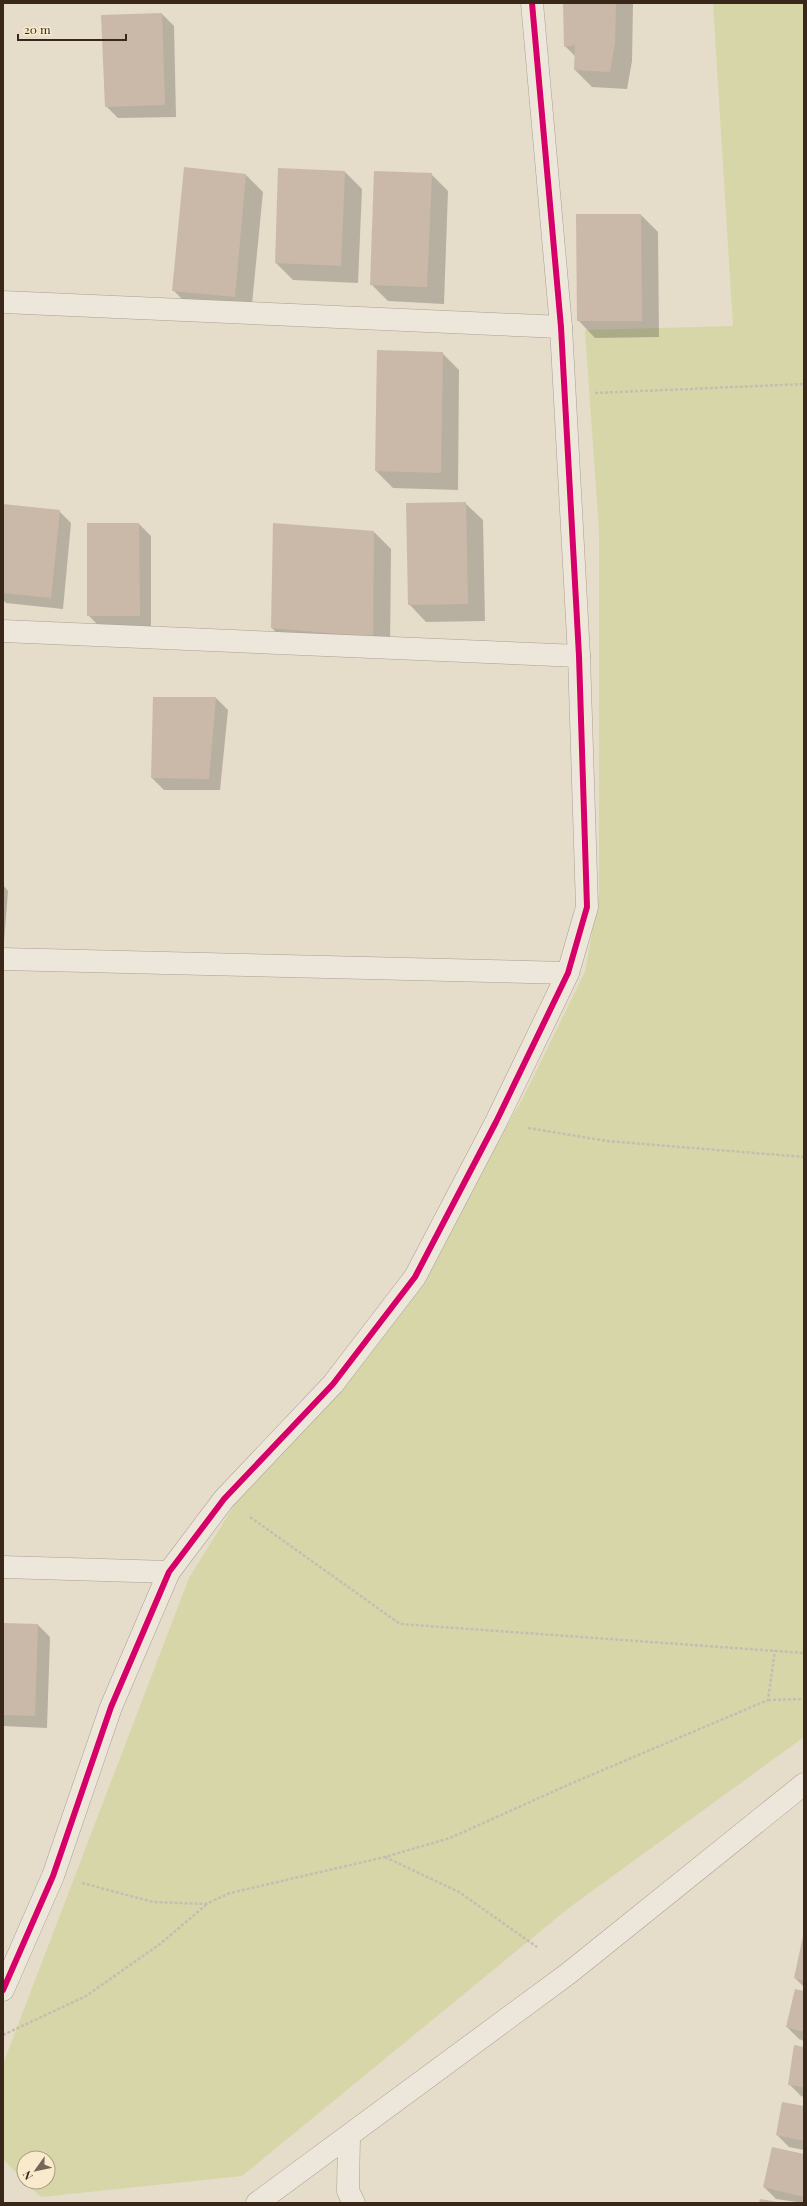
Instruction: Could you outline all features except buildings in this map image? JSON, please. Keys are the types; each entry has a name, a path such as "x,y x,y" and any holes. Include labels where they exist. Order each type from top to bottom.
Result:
{"street":[{"path":"4,1988 53,1876 111,1708 169,1572 224,1499 333,1384 415,1277 496,1122 568,973 587,907 579,656 561,327 532,3"},
{"path":"3,302 561,327"},
{"path":"3,632 579,656"},
{"path":"3,959 568,973"},
{"path":"3,1567 169,1572"},
{"path":"257,2203 349,2137 569,1974 803,1786"},
{"path":"349,2137 348,2191 354,2203"}],"path":[{"path":"564,394 804,384"},
{"path":"496,1122 607,1141 804,1157"},
{"path":"224,1499 400,1624 804,1653"},
{"path":"768,1700 775,1650"},
{"path":"3,2035 86,1996 160,1944 206,1904 230,1893 385,1857 450,1838 570,1784 768,1700 804,1699"},
{"path":"385,1857 459,1892 537,1948"},
{"path":"53,1876 153,1902 206,1904"}],"green space":[{"path":"713,3 804,3 804,1737 570,1907 242,2176 41,2197 34,2190 56,2190 56,2150 16,2150 16,2173 3,2159 3,2064 189,1578 245,1488 472,1188 525,1094 585,972 599,894 599,531 585,330 733,326"}],"cycle path":[{"path":"3,1990 53,1876 111,1707 169,1572 224,1499 333,1384 415,1277 496,1122 568,973 587,907 579,656 561,327 532,3"}]}
